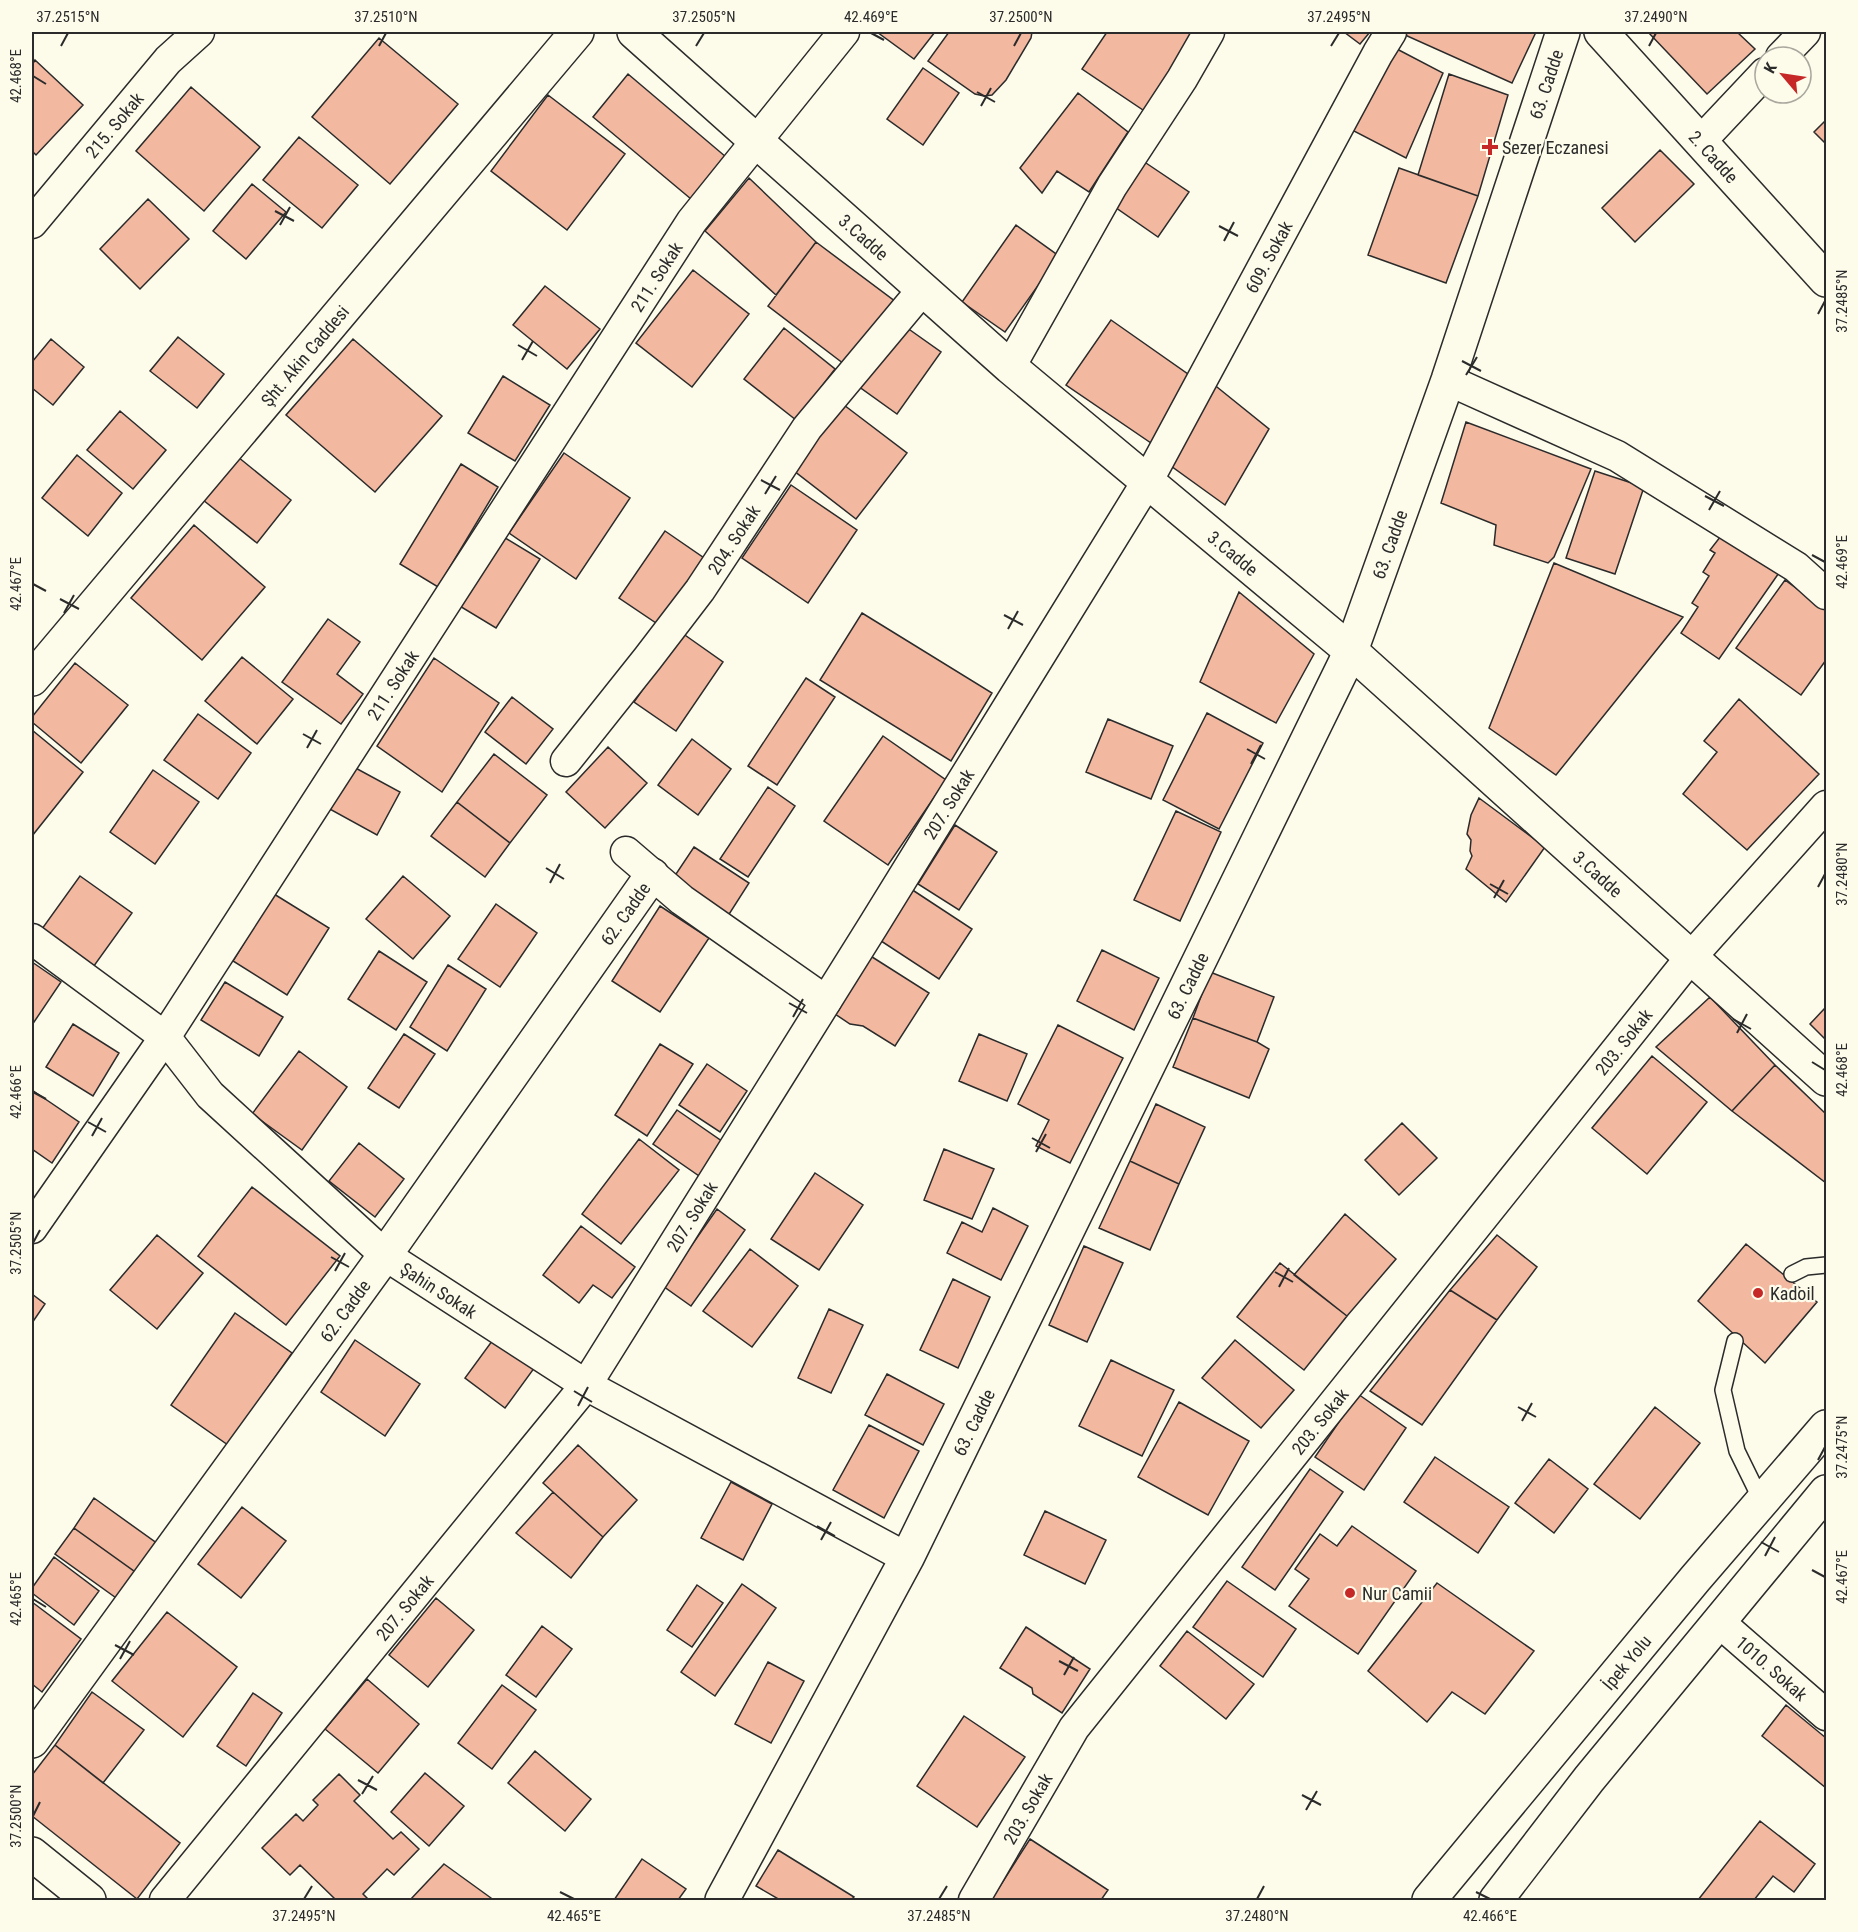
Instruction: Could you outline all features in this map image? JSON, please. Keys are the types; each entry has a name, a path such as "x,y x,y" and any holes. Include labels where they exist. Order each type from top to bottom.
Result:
{"main road":[{"name":"Şht. Akin Caddesi","path":"32,679 577,32"},
{"name":"3.Cadde","path":"634,32 1010,367 1351,651 1827,1079"},
{"name":"63. Cadde","path":"722,1900 907,1558 1351,651 1448,380 1563,32"},
{"name":"2. Cadde","path":"1602,32 1827,280"},
{"name":"62. Cadde","path":"32,1741 385,1255 652,875"},
{"name":"İpek Yolu","path":"1429,1900 1695,1579 1827,1427"},
{"path":"1496,1900 1589,1779 1827,1492"},
{"path":"32,1854 89,1900"}],"street":[{"name":"215. Sokak","path":"32,223 168,60 199,32"},
{"name":"211. Sokak","path":"32,1228 165,1037 692,221 844,32"},
{"path":"1010,367 1112,186 1209,32"},
{"name":"609. Sokak","path":"1147,482 1372,63 1391,32"},
{"path":"1793,45 1805,32"},
{"path":"1700,142 1753,87"},
{"name":"204. Sokak","path":"566,761 700,590 807,428 923,289"},
{"path":"1448,380 1617,456 1797,567 1827,594"},
{"name":"207. Sokak","path":"165,1900 586,1385 1147,482"},
{"name":"203. Sokak","path":"974,1900 1074,1728 1691,957 1827,806"},
{"path":"626,852 682,900 826,1001"},
{"name":"Şahin Sokak","path":"32,939 165,1037 210,1095 385,1255 586,1385 907,1558"},
{"name":"1010. Sokak","path":"1719,1622 1827,1715"}],"lane":[{"path":"1792,1275 1806,1267 1827,1265"},
{"path":"1735,1341 1723,1390 1737,1451 1762,1502"}],"building":[{"path":"877,32 935,32 914,59"},
{"path":"949,32 1032,32 1031,38 1006,80 992,95 984,96 975,94 928,61"},
{"path":"1107,32 1200,32 1146,112 1082,69"},
{"path":"1344,32 1370,32 1360,44"},
{"path":"1408,32 1536,32 1512,83 1405,35"},
{"path":"1648,32 1737,32 1753,47 1753,51 1707,94"},
{"path":"379,38 458,104 390,184 312,117"},
{"path":"1395,48 1443,73 1406,158 1350,129"},
{"path":"35,60 83,105 36,155 32,151 32,65"},
{"path":"923,68 959,93 923,145 887,119"},
{"path":"628,74 726,157 691,199 593,117"},
{"path":"1449,74 1508,95 1478,196 1418,175"},
{"path":"191,87 260,147 204,211 136,151"},
{"path":"1078,93 1128,132 1089,192 1057,171 1042,193 1020,168"},
{"path":"548,95 625,154 567,230 491,171"},
{"path":"1826,120 1826,144 1814,132"},
{"path":"299,137 358,185 322,228 263,180"},
{"path":"1660,150 1694,184 1635,242 1602,208"},
{"path":"1143,161 1189,192 1158,237 1112,205"},
{"path":"1399,168 1478,196 1446,283 1368,255"},
{"path":"749,178 816,242 776,295 705,231"},
{"path":"252,184 286,212 246,259 213,231"},
{"path":"148,199 189,239 140,289 100,249"},
{"path":"1016,225 1059,256 1005,332 962,302"},
{"path":"816,242 896,302 848,367 768,306"},
{"path":"693,270 749,314 692,387 636,343"},
{"path":"545,286 600,329 567,369 513,325"},
{"path":"1111,320 1195,379 1151,443 1066,385"},
{"path":"903,325 941,352 897,414 858,386"},
{"path":"784,328 835,369 796,420 744,379"},
{"path":"178,337 224,374 197,408 150,371"},
{"path":"51,339 84,367 53,405 32,388 32,362"},
{"path":"353,339 442,416 375,492 286,415"},
{"path":"503,376 550,405 515,461 468,433"},
{"path":"1212,383 1269,429 1225,505 1171,466"},
{"path":"840,402 907,453 856,519 789,467"},
{"path":"120,411 166,450 133,489 87,450"},
{"path":"1466,422 1591,469 1554,557 1548,563 1494,545 1496,525 1441,503"},
{"path":"564,453 630,498 576,579 509,533"},
{"path":"77,455 122,493 88,536 42,498"},
{"path":"238,457 291,500 257,543 203,500"},
{"path":"461,464 498,487 438,587 400,564"},
{"path":"1595,471 1644,487 1615,574 1566,558"},
{"path":"791,485 857,530 808,603 742,558"},
{"path":"194,525 265,587 202,660 131,598"},
{"path":"665,531 707,560 662,627 619,598"},
{"path":"1724,532 1781,570 1719,659 1681,633 1698,607 1692,603 1709,576 1703,572 1715,553 1710,550"},
{"path":"502,536 540,559 496,628 458,605"},
{"path":"1554,563 1683,617 1556,775 1489,728"},
{"path":"1785,580 1826,610 1826,660 1801,695 1736,648"},
{"path":"1239,592 1314,654 1276,723 1200,682"},
{"path":"862,613 992,693 951,761 820,680"},
{"path":"328,619 360,642 337,674 363,694 341,724 282,682"},
{"path":"682,633 723,662 676,731 634,702"},
{"path":"242,657 293,699 257,744 205,701"},
{"path":"434,658 499,703 442,792 377,746"},
{"path":"75,663 128,705 81,763 32,722 32,717"},
{"path":"806,678 835,697 777,785 748,766"},
{"path":"512,697 553,729 526,764 485,732"},
{"path":"1739,699 1819,774 1747,850 1683,794 1717,752 1704,741"},
{"path":"1207,713 1263,743 1219,829 1163,800"},
{"path":"198,714 251,753 218,799 164,760"},
{"path":"1108,719 1173,746 1151,799 1086,772"},
{"path":"32,730 83,772 32,836"},
{"path":"883,736 946,780 888,865 824,821"},
{"path":"692,739 731,769 698,815 658,785"},
{"path":"608,747 647,783 605,828 566,792"},
{"path":"494,754 547,795 510,843 457,802"},
{"path":"350,765 400,792 377,835 326,807"},
{"path":"153,770 199,802 155,864 110,832"},
{"path":"768,787 795,806 748,877 720,859"},
{"path":"1479,798 1545,847 1506,902 1466,869 1472,856 1471,840 1467,834 1471,815"},
{"path":"457,802 510,843 485,877 431,836"},
{"path":"1176,811 1221,832 1180,921 1134,900"},
{"path":"955,825 997,852 959,910 918,884"},
{"path":"694,847 749,883 726,919 670,883"},
{"path":"80,876 132,913 91,970 39,933"},
{"path":"403,876 450,916 413,959 366,919"},
{"path":"911,889 972,929 939,979 878,939"},
{"path":"274,894 329,928 287,995 233,961"},
{"path":"496,904 537,933 500,987 458,959"},
{"path":"660,906 709,938 660,1012 612,981"},
{"path":"1102,950 1159,978 1134,1030 1077,1001"},
{"path":"379,951 427,982 396,1030 348,999"},
{"path":"869,955 929,993 895,1046 863,1026 850,1024 832,1012"},
{"path":"32,962 61,982 32,1025"},
{"path":"448,965 486,989 447,1051 410,1027"},
{"path":"1210,972 1274,997 1257,1042 1193,1018"},
{"path":"225,982 283,1017 259,1056 201,1020"},
{"path":"1710,997 1775,1065 1732,1111 1656,1047"},
{"path":"1826,1007 1826,1040 1810,1024"},
{"path":"1193,1018 1257,1042 1269,1049 1249,1098 1173,1067"},
{"path":"73,1024 119,1053 93,1096 46,1067"},
{"path":"1058,1025 1123,1058 1070,1163 1036,1146 1049,1120 1018,1104"},
{"path":"404,1034 435,1054 399,1108 368,1088"},
{"path":"979,1034 1027,1054 1007,1101 959,1081"},
{"path":"660,1044 693,1064 647,1136 615,1115"},
{"path":"299,1051 347,1087 302,1150 252,1114"},
{"path":"1652,1056 1707,1102 1647,1174 1592,1128"},
{"path":"707,1064 747,1091 720,1132 679,1105"},
{"path":"1775,1065 1826,1114 1826,1183 1732,1111"},
{"path":"32,1090 79,1122 52,1163 32,1149"},
{"path":"1156,1104 1205,1127 1179,1184 1130,1161"},
{"path":"677,1110 726,1144 702,1178 653,1144"},
{"path":"1402,1123 1437,1158 1399,1195 1365,1160"},
{"path":"639,1139 679,1170 621,1244 582,1214"},
{"path":"359,1143 404,1179 375,1217 329,1181"},
{"path":"944,1149 994,1169 972,1219 924,1200"},
{"path":"1130,1161 1179,1184 1150,1250 1099,1228"},
{"path":"815,1173 863,1205 819,1270 771,1239"},
{"path":"252,1187 340,1256 286,1325 198,1256"},
{"path":"993,1208 1028,1226 1001,1280 947,1253 962,1222 982,1232"},
{"path":"717,1209 745,1230 691,1306 663,1286"},
{"path":"1345,1214 1396,1259 1347,1316 1294,1275"},
{"path":"581,1226 635,1267 612,1298 593,1285 579,1303 543,1275"},
{"path":"157,1235 203,1273 157,1329 110,1290"},
{"path":"1497,1235 1537,1267 1497,1320 1450,1290"},
{"path":"1746,1244 1817,1302 1765,1363 1698,1301"},
{"path":"1084,1246 1123,1263 1087,1342 1049,1325"},
{"path":"750,1249 798,1286 752,1347 703,1311"},
{"path":"1280,1263 1347,1316 1304,1370 1237,1317"},
{"path":"953,1279 990,1297 958,1368 920,1350"},
{"path":"1450,1290 1497,1320 1422,1425 1370,1391"},
{"path":"32,1294 45,1304 32,1323"},
{"path":"829,1309 863,1325 831,1393 798,1378"},
{"path":"235,1313 292,1353 228,1445 171,1405"},
{"path":"495,1337 535,1367 505,1408 465,1378"},
{"path":"355,1340 420,1384 385,1436 321,1392"},
{"path":"1235,1340 1294,1390 1261,1428 1202,1378"},
{"path":"1111,1360 1174,1390 1142,1456 1079,1426"},
{"path":"887,1374 944,1404 923,1445 865,1415"},
{"path":"1358,1394 1406,1428 1364,1490 1315,1457"},
{"path":"1179,1402 1249,1441 1208,1515 1138,1477"},
{"path":"1655,1407 1700,1443 1640,1519 1594,1484"},
{"path":"869,1425 919,1451 884,1518 833,1490"},
{"path":"578,1445 637,1500 603,1537 543,1483"},
{"path":"1435,1457 1509,1507 1478,1553 1404,1502"},
{"path":"1549,1459 1588,1489 1554,1533 1515,1503"},
{"path":"1310,1469 1343,1492 1275,1590 1242,1567"},
{"path":"731,1482 772,1504 743,1560 701,1538"},
{"path":"553,1492 603,1537 571,1578 516,1533"},
{"path":"94,1498 158,1544 138,1574 74,1528"},
{"path":"242,1507 286,1541 241,1598 198,1564"},
{"path":"1045,1511 1106,1540 1085,1584 1024,1555"},
{"name":"Nur Camii","path":"1352,1526 1416,1571 1358,1654 1289,1606 1309,1579 1295,1569 1320,1534 1337,1546"},
{"path":"74,1528 138,1574 119,1600 55,1554"},
{"path":"54,1557 99,1591 74,1625 32,1593 32,1588"},
{"path":"1227,1581 1296,1629 1263,1677 1193,1627"},
{"path":"1437,1583 1534,1651 1485,1714 1452,1692 1427,1722 1368,1671"},
{"path":"742,1584 776,1608 715,1696 681,1672"},
{"path":"697,1585 723,1603 692,1647 667,1630"},
{"path":"436,1598 474,1630 428,1687 389,1655"},
{"path":"32,1602 81,1639 42,1692 32,1684"},
{"path":"167,1612 237,1667 183,1737 112,1681"},
{"path":"542,1626 572,1649 536,1697 506,1675"},
{"path":"1026,1627 1090,1669 1062,1713 1033,1694 1032,1688 1000,1668"},
{"path":"1187,1631 1254,1684 1226,1719 1160,1666"},
{"path":"768,1662 804,1681 771,1743 735,1724"},
{"path":"367,1679 419,1724 378,1773 325,1729"},
{"path":"502,1685 536,1710 492,1769 458,1743"},
{"path":"92,1692 144,1730 103,1783 55,1745"},
{"path":"253,1693 282,1713 246,1766 217,1746"},
{"path":"1786,1705 1826,1738 1826,1788 1762,1736"},
{"path":"964,1716 1025,1757 977,1827 917,1786"},
{"path":"55,1745 180,1843 137,1899 32,1816 32,1775"},
{"path":"535,1751 591,1799 565,1831 508,1783"},
{"path":"425,1773 464,1806 429,1846 391,1812"},
{"path":"339,1774 360,1795 354,1801 393,1839 401,1832 419,1849 394,1875 387,1869 363,1894 369,1900 334,1900 300,1865 290,1875 262,1848 296,1814 303,1821 318,1805 313,1800"},
{"path":"1760,1821 1815,1864 1794,1892 1773,1876 1754,1900 1698,1900"},
{"path":"1030,1839 1108,1890 1101,1900 991,1900"},
{"path":"778,1850 854,1897 851,1900 780,1900 756,1886"},
{"path":"642,1859 686,1889 678,1900 614,1900"},
{"path":"444,1864 491,1898 489,1900 410,1900"}],"place":[{"name":"Sezer Eczanesi","path":"1490,147"},
{"name":"Kadoil","path":"1758,1293"},
{"name":"Nur Camii","path":"1350,1593"}]}
